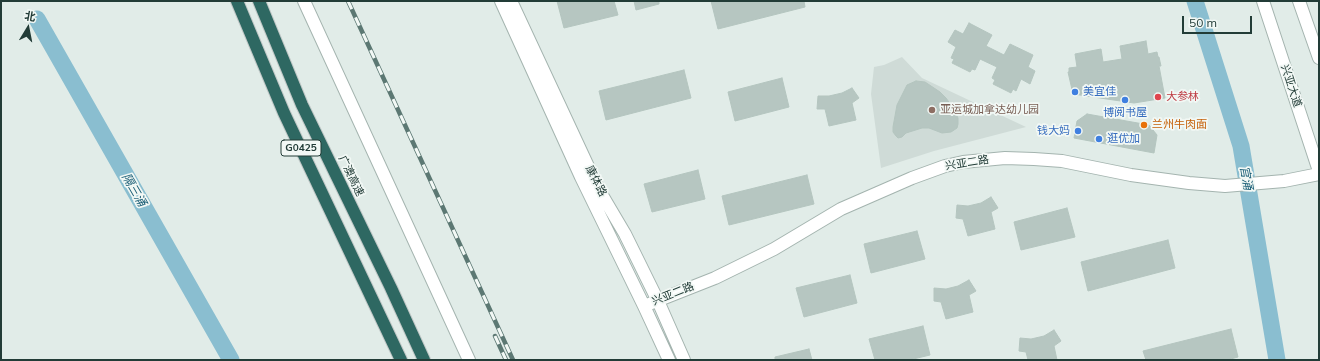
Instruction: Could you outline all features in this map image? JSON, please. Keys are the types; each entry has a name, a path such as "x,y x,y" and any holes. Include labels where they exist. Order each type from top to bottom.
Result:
{"highway":[{"name":"G0425","path":"238,1 284,113 401,360"},
{"name":"广澳高速","path":"259,1 302,105 391,288 424,360"}],"street":[{"path":"304,1 469,360"},
{"name":"康体路","path":"501,1 581,176 669,360"},
{"name":"康体路","path":"511,1 599,190 625,234 658,300 684,360"},
{"name":"兴亚大道","path":"1263,1 1319,173"},
{"path":"1299,1 1319,58"},
{"name":"兴亚二路","path":"644,306 715,278 774,249 841,209 912,178 945,166 963,162 1005,158 1034,159 1062,162 1189,184 1225,186 1284,181 1319,173"}],"shaded area":[{"name":"亚运城加拿达幼儿园","path":"902,57 922,78 1026,127 934,151 881,168 871,94 874,67 884,65"}],"building":[{"path":"557,1 614,1 618,15 564,28"},
{"path":"634,1 659,1 659,4 636,10"},
{"path":"711,1 804,1 805,7 718,29"},
{"path":"969,23 992,35 986,46 1004,55 1010,44 1033,55 1028,67 1035,71 1030,84 1021,79 1016,91 1013,89 1011,93 993,84 995,80 992,78 997,67 980,59 975,70 972,69 970,72 952,63 954,59 951,58 956,47 948,42 955,30 963,34"},
{"path":"1146,41 1148,54 1157,52 1159,57 1161,66 1159,66 1165,98 1134,103 1073,94 1068,72 1069,68 1077,67 1075,54 1101,49 1103,62 1122,59 1120,46"},
{"path":"684,70 691,98 606,120 599,91"},
{"path":"782,78 789,107 735,121 728,92"},
{"path":"916,81 925,82 946,98 958,118 957,128 951,132 942,133 929,128 922,128 906,133 902,137 898,138 896,136 893,132 893,127 897,105 907,85"},
{"path":"852,88 859,98 852,103 856,120 829,126 825,109 817,109 818,96 829,96 842,93"},
{"path":"1087,114 1149,125 1157,135 1154,153 1074,138 1077,121"},
{"path":"698,170 705,199 652,212 644,184"},
{"path":"807,175 814,204 729,225 722,196"},
{"path":"991,197 998,208 991,212 995,229 968,236 963,219 956,218 957,205 968,206 981,203"},
{"path":"1067,208 1075,237 1021,250 1014,222"},
{"path":"917,231 925,259 871,273 864,244"},
{"path":"1168,240 1175,268 1088,291 1081,262"},
{"path":"850,275 857,303 804,317 796,288"},
{"path":"969,280 976,291 969,295 973,312 946,319 941,302 934,301 934,288 946,289 958,286"},
{"path":"923,326 930,355 909,360 875,360 869,339"},
{"path":"1231,329 1238,357 1227,360 1146,360 1143,351"},
{"path":"1054,330 1061,341 1054,346 1057,360 1028,360 1026,352 1019,351 1020,338 1031,339 1044,336"},
{"path":"809,349 812,360 775,360 775,357"}],"waterway":[{"name":"官涌","path":"1195,1 1241,146 1277,360"},
{"name":"隔三涌","path":"37,19 231,360"}],"railway":[{"path":"348,1 513,360"},
{"path":"495,336 506,360"}],"place":[{"name":"美宜佳","path":"1075,92"},
{"name":"大参林","path":"1158,97"},
{"name":"博阅书屋","path":"1125,100"},
{"name":"亚运城加拿达幼儿园","path":"932,110"},
{"name":"兰州牛肉面","path":"1144,125"},
{"name":"钱大妈","path":"1078,131"},
{"name":"逛优加","path":"1099,139"}]}
